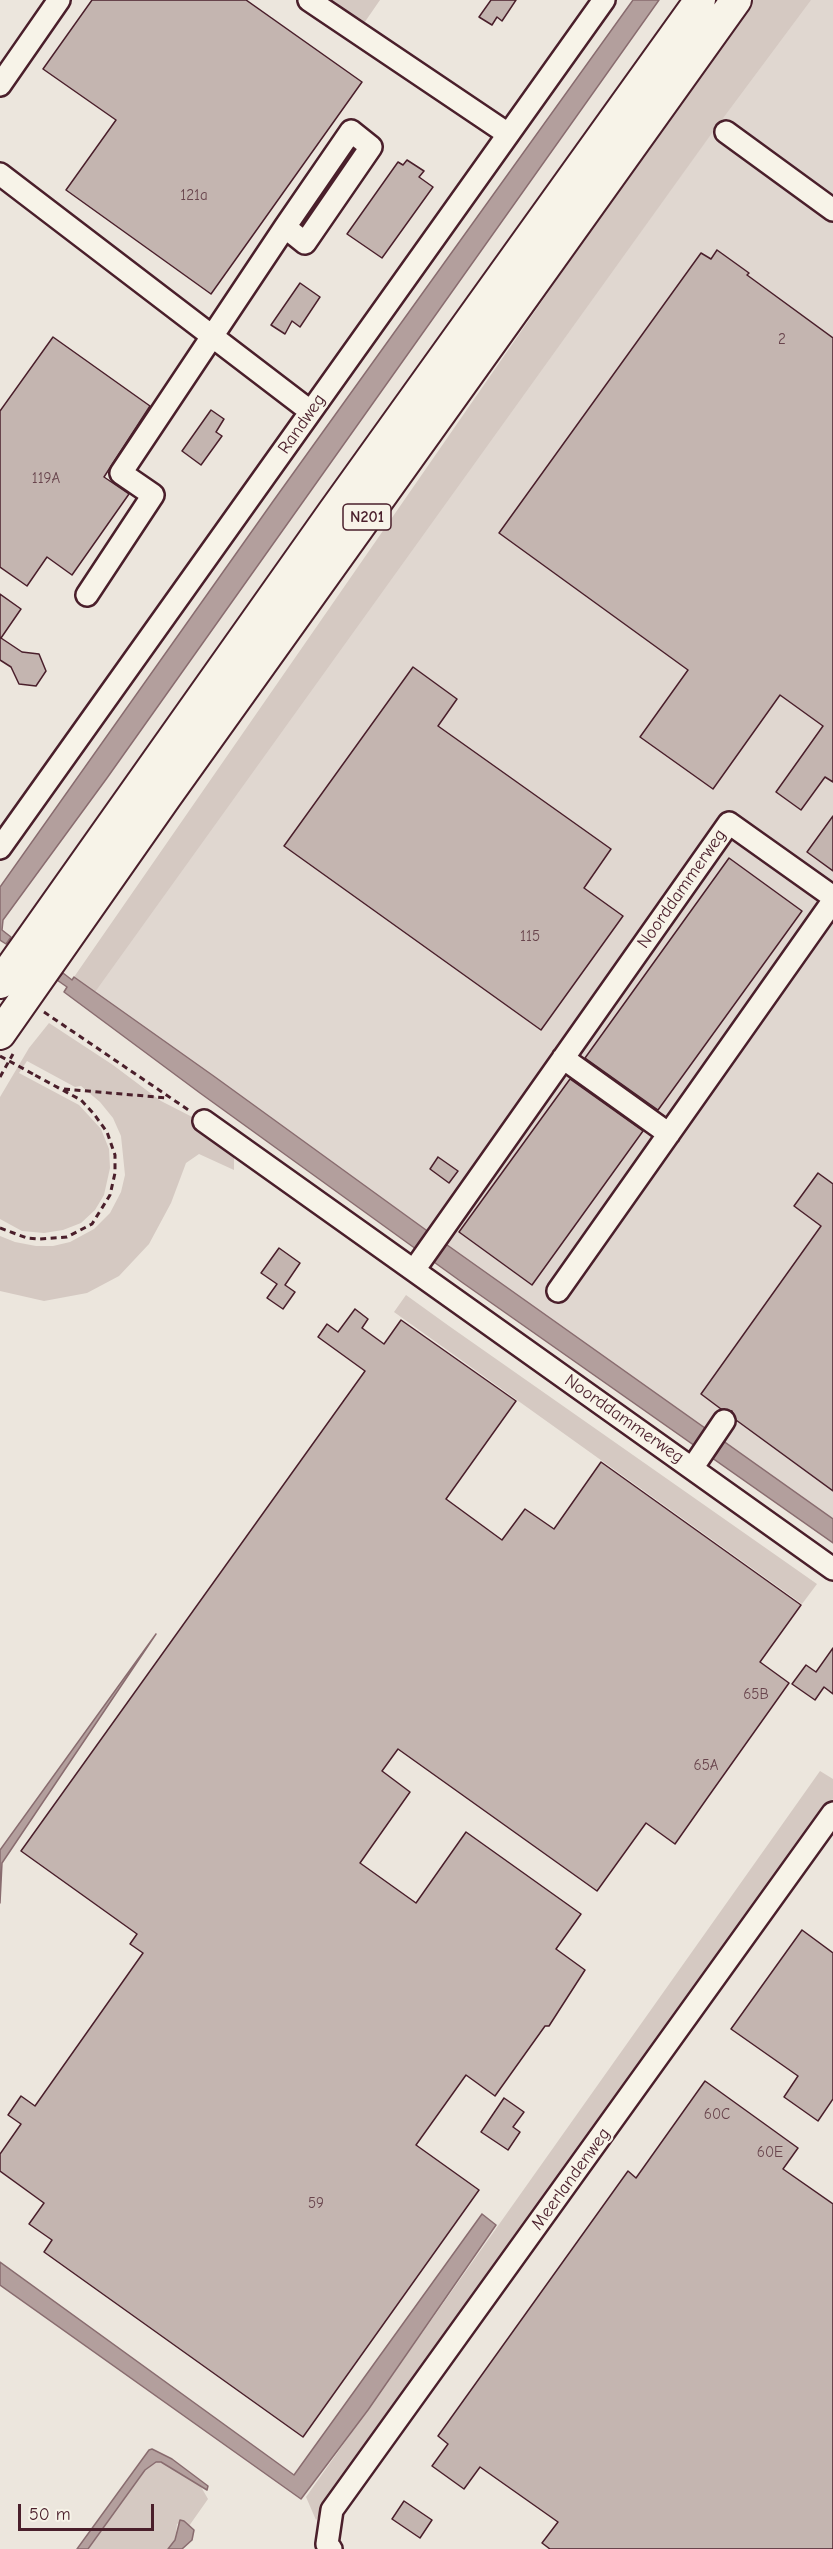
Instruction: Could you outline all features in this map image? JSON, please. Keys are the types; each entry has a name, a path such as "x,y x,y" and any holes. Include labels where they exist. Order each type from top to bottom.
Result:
{"highway":[{"name":"N201","path":"0,983 326,522 700,0"},
{"name":"N201","path":"0,1034 166,797 736,0"}],"street":[{"path":"0,85 59,0"},
{"path":"309,0 508,134"},
{"name":"Randweg","path":"0,848 604,0"},
{"path":"87,595 153,495 121,473 212,335 285,227 351,131 371,147 305,243 285,227"},
{"path":"726,132 833,210"},
{"path":"0,174 310,411"},
{"name":"Noorddammerweg","path":"417,1267 729,823 833,899 558,1292"},
{"path":"562,1059 669,1134"},
{"name":"Noorddammerweg","path":"204,1121 417,1267 695,1464 833,1569"},
{"path":"695,1464 722,1423"},
{"name":"Meerlandenweg","path":"331,2549 327,2544 332,2510 833,1813"}],"path":[{"path":"42,1011 169,1098 62,1089"},
{"path":"0,1056 81,1100 107,1132 115,1155 115,1173 110,1195 92,1224 67,1237 39,1239 27,1238 0,1228"}],"shaded area":[{"path":"317,0 380,0 360,29"},
{"path":"633,0 659,0 107,778 3,920 2,930 11,937 6,944 0,940 0,887"},
{"path":"752,0 811,0 712,133 95,992 74,977"},
{"path":"807,0 833,0 833,1534 85,1002"},
{"path":"63,973 72,980 74,977 833,1519 833,1543 463,1283 200,1093 64,992 67,987 57,980"},
{"path":"49,1023 113,1065 161,1101 204,1123 234,1151 234,1170 199,1154 186,1163 171,1203 149,1244 119,1276 87,1293 44,1301 0,1291 0,1236 36,1246 53,1246 70,1242 94,1229 110,1213 121,1192 125,1175 121,1136 113,1118 100,1102 81,1086 75,1087 27,1061 19,1073 79,1105 101,1129 109,1149 110,1168 104,1195 95,1210 81,1223 63,1230 44,1233 22,1231 0,1219 0,1097 29,1048"},
{"path":"406,1295 817,1584 802,1604 394,1312"},
{"path":"156,1634 2,1863 0,1903 0,1850"},
{"path":"820,1771 833,1779 833,1799 712,1965 504,2262 316,2520 306,2497"},
{"path":"482,2214 496,2225 368,2410 301,2499 0,2285 0,2262 294,2475"},
{"path":"152,2449 172,2459 208,2486 207,2490 161,2462 156,2462 145,2470 88,2549 77,2549 149,2450"},
{"path":"151,2455 200,2485 208,2499 189,2526 184,2521 177,2524 175,2540 168,2549 84,2549"},
{"path":"180,2520 194,2530 192,2540 182,2549 168,2549 175,2540"}],"building":[{"path":"92,0 246,0 362,82 211,294 66,190 116,120 43,69"},
{"path":"491,0 516,0 502,21 497,17 492,25 479,17"},
{"path":"407,160 424,171 419,177 433,187 382,258 347,234 398,162 403,165"},
{"path":"717,250 833,338 833,782 825,777 801,810 776,792 823,726 780,695 713,789 640,737 688,670 499,533 701,253 711,259"},
{"path":"300,283 320,297 300,327 292,321 285,334 271,325"},
{"path":"53,337 150,406 104,477 129,494 72,575 47,557 27,586 0,567 0,411"},
{"path":"211,410 224,419 216,432 222,436 201,465 182,451"},
{"path":"0,594 21,609 1,638 22,652 39,654 46,671 36,686 19,684 11,667 0,660"},
{"path":"413,667 457,699 438,726 611,849 584,888 623,916 541,1030 284,846"},
{"path":"833,816 833,871 807,852"},
{"path":"729,858 802,911 658,1110 585,1058"},
{"path":"570,1079 643,1131 532,1285 459,1232"},
{"path":"438,1157 458,1171 449,1183 430,1169"},
{"path":"818,1173 833,1184 833,1491 736,1420 732,1411 721,1409 701,1394 821,1226 794,1206"},
{"path":"279,1248 300,1263 285,1285 295,1292 283,1309 267,1298 277,1284 261,1273"},
{"path":"355,1309 368,1319 362,1328 384,1344 401,1320 516,1401 446,1499 502,1540 525,1509 554,1529 601,1462 801,1605 760,1662 789,1683 675,1844 646,1823 597,1891 398,1749 382,1771 410,1792 360,1863 416,1903 466,1832 581,1914 556,1949 585,1970 549,2026 545,2026 495,2096 466,2075 416,2145 479,2190 303,2437 44,2252 52,2240 29,2224 44,2203 0,2171 0,2154 21,2124 8,2115 21,2096 35,2106 143,1953 130,1944 137,1934 21,1851 365,1371 318,1337 327,1324 338,1332"},
{"path":"833,1648 833,1694 824,1687 815,1700 792,1684 806,1665 816,1672"},
{"path":"802,1930 833,1953 833,2099 818,2121 784,2097 798,2076 731,2029"},
{"path":"705,2081 798,2148 783,2169 833,2204 833,2549 550,2549 542,2543 558,2522 480,2467 464,2489 432,2466 448,2444 438,2436 628,2171 636,2178"},
{"path":"504,2098 524,2112 513,2127 520,2132 508,2150 481,2132"},
{"path":"404,2501 432,2520 420,2538 392,2519"}]}
